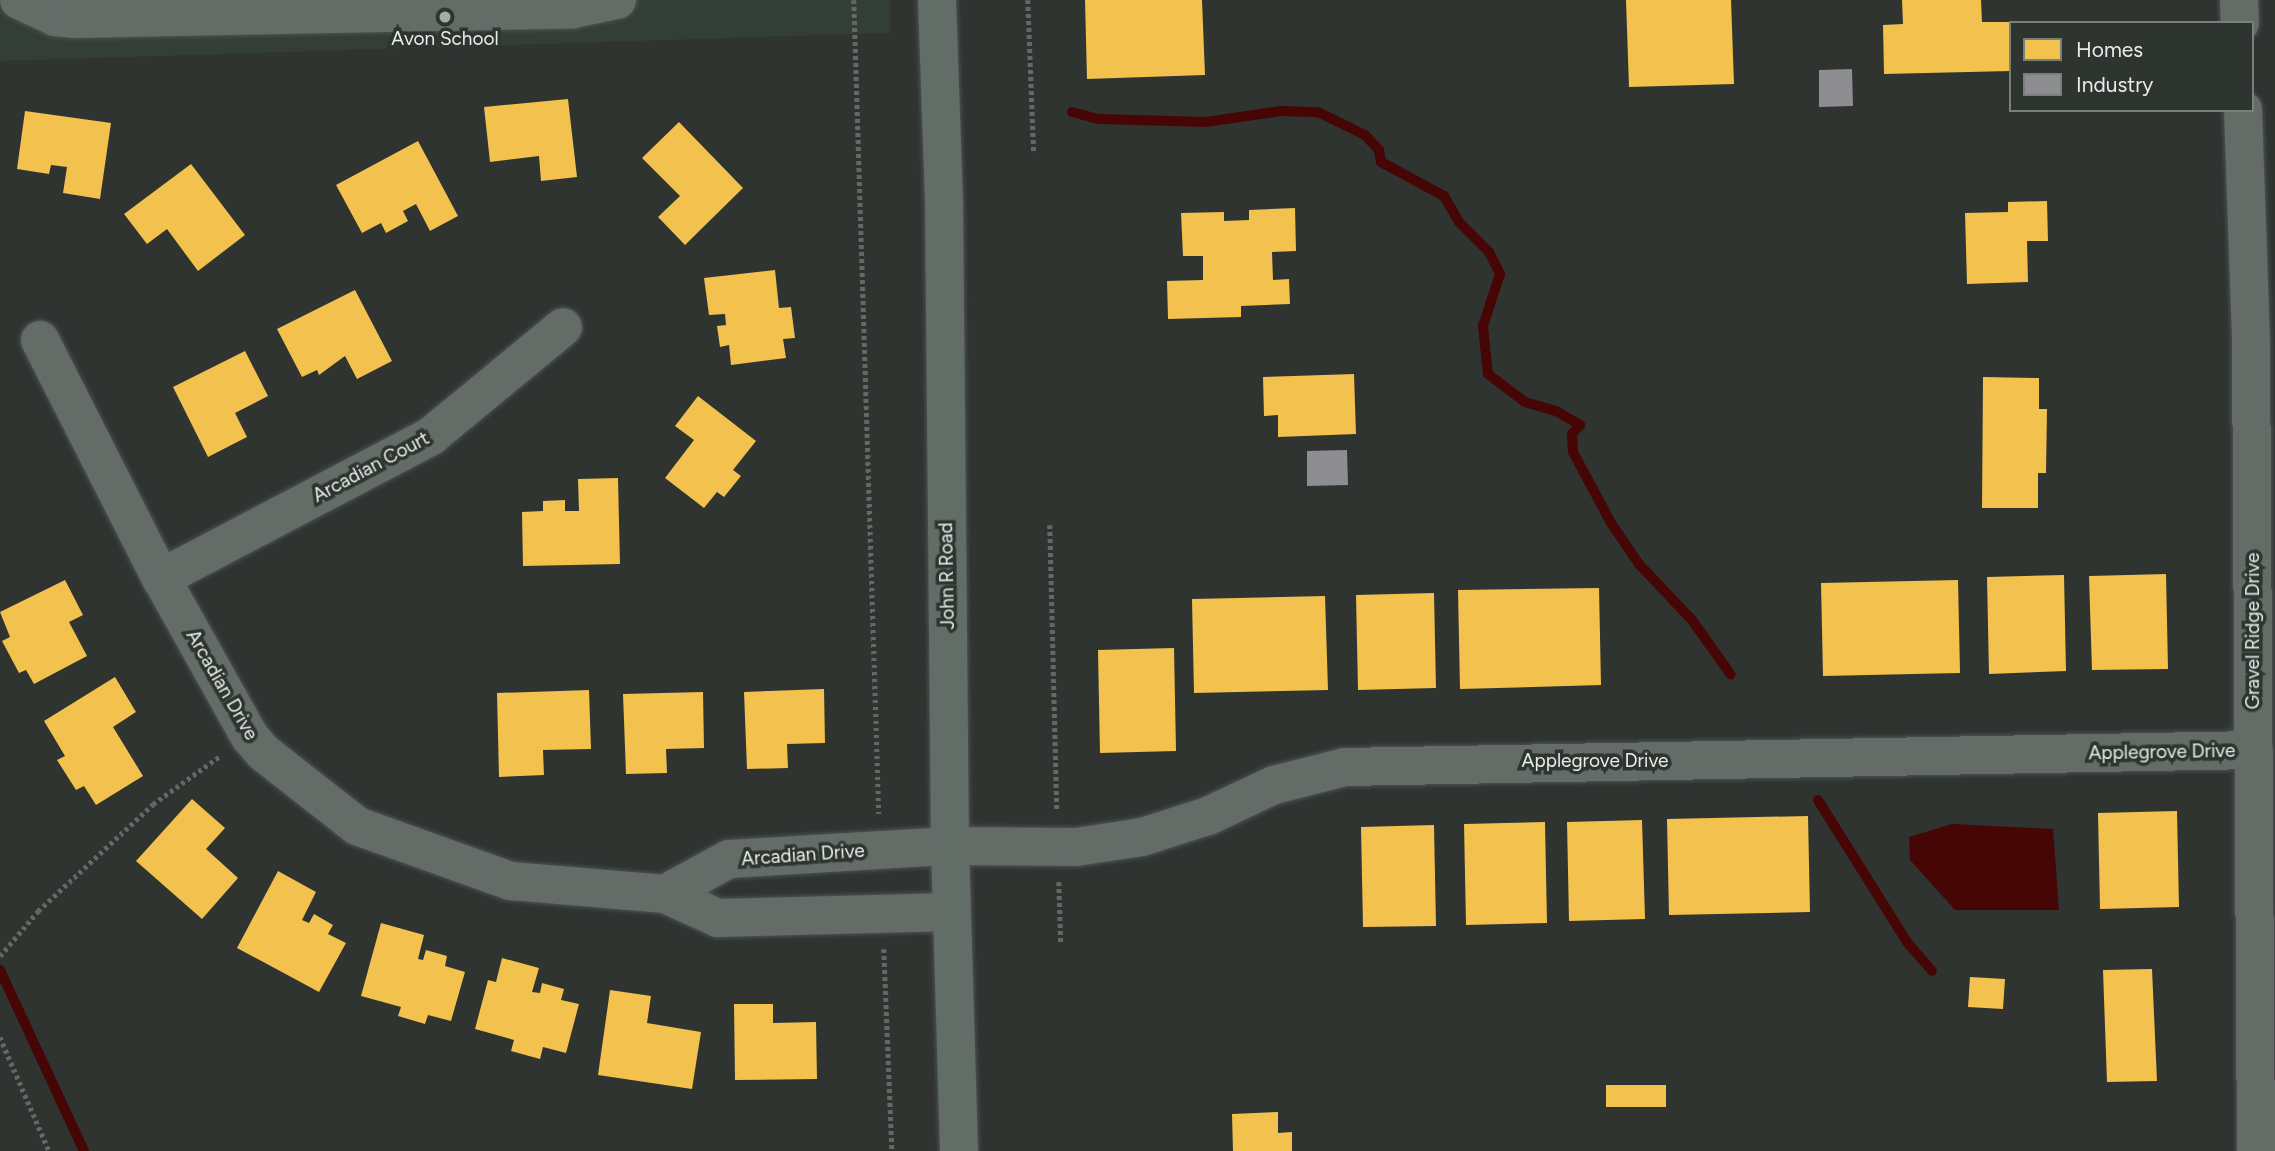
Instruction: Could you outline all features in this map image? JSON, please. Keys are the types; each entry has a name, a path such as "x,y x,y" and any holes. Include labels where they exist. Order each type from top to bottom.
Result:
{"main road":[{"name":"John R Road","path":"937,0 944,199 951,912 959,1151"}],"street":[{"path":"19,0 55,17 75,19 574,9 617,0"},
{"path":"2239,0 2240,21"},
{"name":"Gravel Ridge Drive","path":"2243,112 2251,341 2256,1151"},
{"name":"Arcadian Court","path":"161,578 431,436 564,327"},
{"name":"Arcadian Drive","path":"40,340 161,578 250,737 264,754 357,826 510,881 665,894 718,918 951,912"},
{"name":"Applegrove Drive","path":"950,846 1058,846 1142,837 1208,817 1274,785 1345,767 2254,750"},
{"name":"Arcadian Drive","path":"665,894 729,859 950,846"}],"path":[{"path":"855,0 879,850"},
{"path":"1028,0 1034,153"},
{"path":"1050,525 1061,944"},
{"path":"0,956 38,911 153,804 250,737"},
{"path":"883,914 892,1151"},
{"path":"0,1037 49,1151"}],"shaded area":[{"name":"Avon School","path":"0,0 890,0 890,33 0,61"},
{"path":"1952,824 2053,829 2059,910 1955,910 1910,860 1909,837"}],"building: Homes":[{"path":"1085,0 1202,0 1205,75 1087,79"},
{"path":"1626,0 1731,0 1734,84 1629,87"},
{"path":"1902,0 1981,0 1982,22 2009,22 2009,71 1884,74 1883,25 1903,24"},
{"path":"568,99 577,177 541,181 539,156 490,162 484,107"},
{"path":"25,111 111,123 100,199 63,193 67,167 51,165 49,174 17,169"},
{"path":"679,122 743,188 685,245 658,217 680,196 642,158"},
{"path":"418,141 458,216 430,231 416,204 403,211 408,221 386,233 381,223 362,233 336,185"},
{"path":"191,164 245,235 198,271 167,229 147,244 124,214"},
{"path":"2047,201 2048,241 2027,241 2028,282 1967,284 1965,213 2008,212 2008,202"},
{"path":"1295,208 1296,251 1272,252 1273,280 1289,279 1290,304 1241,306 1241,317 1168,319 1167,281 1203,280 1203,256 1183,256 1181,213 1224,212 1224,221 1249,220 1249,210"},
{"path":"775,270 779,308 791,307 795,338 783,339 786,358 731,365 729,345 720,347 717,326 726,325 725,314 709,315 704,278"},
{"path":"355,290 392,361 357,379 345,356 319,375 317,370 302,377 277,329"},
{"path":"245,351 268,396 235,413 247,437 208,457 173,387"},
{"path":"1354,374 1356,434 1278,437 1278,415 1264,416 1263,377"},
{"path":"1983,377 2039,378 2039,409 2047,409 2046,473 2038,473 2038,508 1982,508"},
{"path":"698,396 756,441 733,470 741,476 724,497 717,492 704,508 665,478 694,440 675,426"},
{"path":"618,478 620,564 523,566 522,512 543,511 543,501 565,500 565,511 579,511 578,479"},
{"path":"2166,574 2168,669 2092,670 2089,576"},
{"path":"2064,575 2066,671 1989,674 1987,577"},
{"path":"65,580 83,615 69,622 87,656 34,684 26,670 19,673 2,641 10,637 0,612"},
{"path":"1958,580 1960,673 1823,676 1821,583"},
{"path":"1599,588 1601,685 1460,689 1458,590"},
{"path":"1434,593 1436,688 1358,690 1356,595"},
{"path":"1325,596 1328,690 1194,693 1192,599"},
{"path":"1174,648 1176,751 1100,753 1098,650"},
{"path":"115,677 136,712 113,727 143,776 96,805 84,786 76,790 57,760 65,756 44,721"},
{"path":"824,689 825,743 787,744 788,768 747,769 744,692"},
{"path":"589,690 591,749 543,750 544,775 499,777 497,693"},
{"path":"703,692 704,748 666,749 667,773 626,774 623,694"},
{"path":"192,799 225,828 206,849 238,878 202,919 136,861"},
{"path":"2177,811 2179,907 2100,909 2098,813"},
{"path":"1808,816 1810,912 1669,915 1667,819"},
{"path":"1642,820 1645,919 1569,921 1567,822"},
{"path":"1545,822 1547,923 1466,925 1464,824"},
{"path":"1434,825 1436,926 1363,927 1361,827"},
{"path":"278,871 316,892 302,920 309,923 314,914 333,925 328,934 346,943 319,992 237,948"},
{"path":"381,923 424,935 418,959 423,960 426,950 447,956 445,966 465,972 451,1021 428,1015 425,1024 398,1016 401,1007 361,996"},
{"path":"502,958 539,968 532,992 540,993 542,983 564,989 561,1000 579,1004 566,1053 543,1047 540,1059 511,1051 514,1040 475,1029 488,980 496,982"},
{"path":"2152,969 2157,1081 2107,1082 2103,970"},
{"path":"1970,977 2005,979 2003,1009 1968,1007"},
{"path":"610,990 651,996 647,1023 701,1032 692,1089 598,1075"},
{"path":"734,1004 773,1004 773,1023 816,1022 817,1079 735,1080"},
{"path":"1606,1085 1666,1085 1666,1107 1606,1107"},
{"path":"1278,1112 1278,1133 1292,1132 1292,1151 1233,1151 1232,1114"}],"building: Industry":[{"path":"1852,69 1853,106 1819,107 1819,70"},
{"path":"1347,450 1348,485 1307,486 1307,451"}],"waterway":[{"path":"1072,112 1099,119 1206,122 1281,111 1318,112 1365,135 1379,150 1381,162 1444,196 1459,222 1489,252 1500,274 1483,326 1488,374 1525,402 1556,411 1580,425 1572,434 1573,452 1611,523 1639,564 1692,620 1731,675"},
{"path":"1818,800 1907,942 1932,971"},
{"path":"0,970 84,1151"}],"place":[{"name":"Avon School","path":"445,17"}]}
